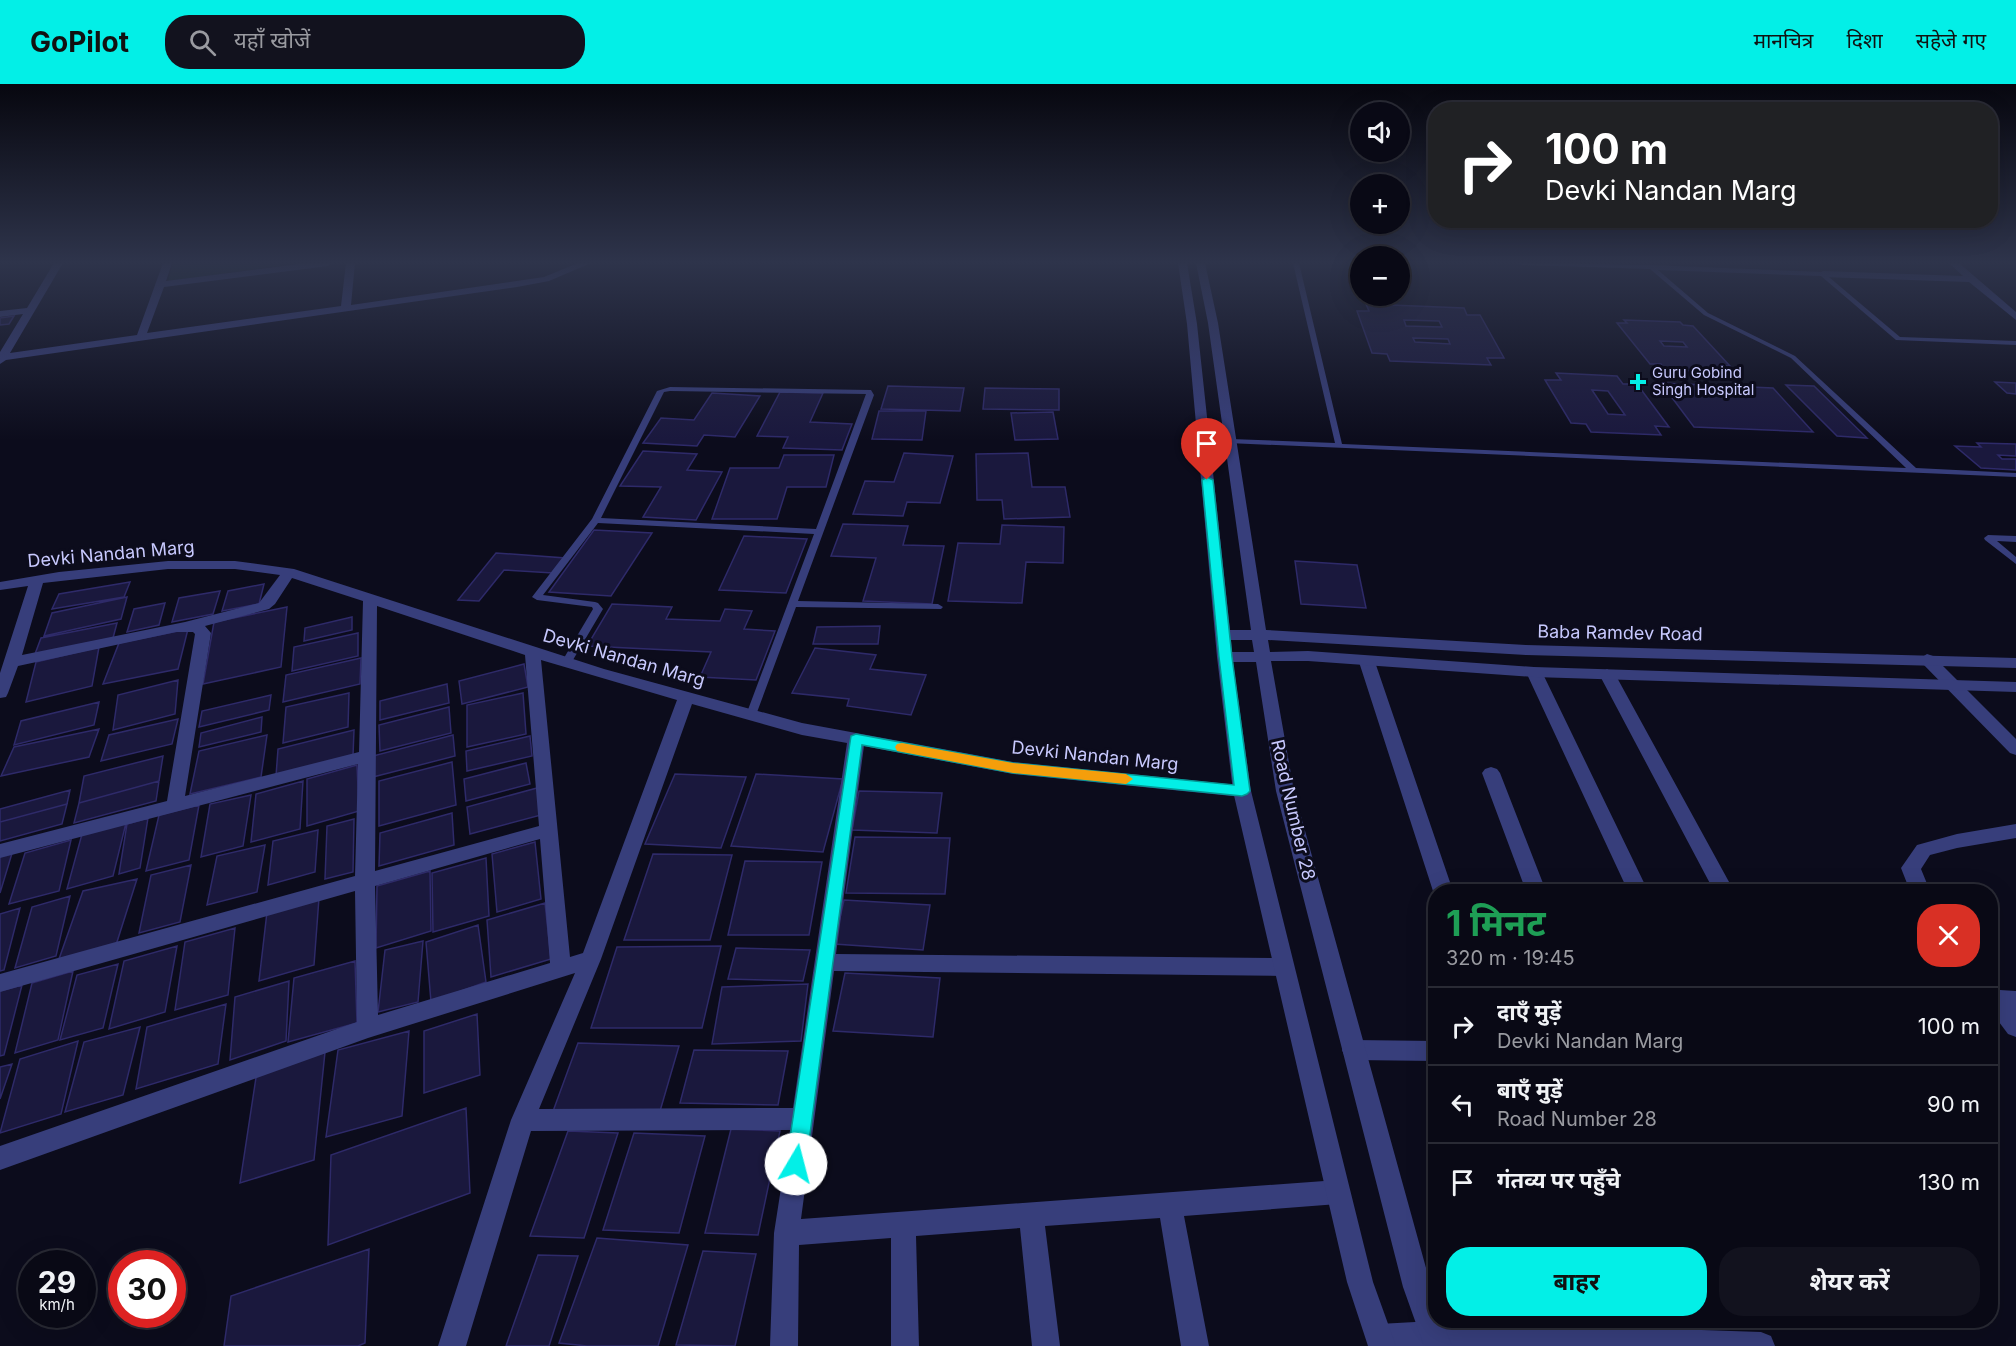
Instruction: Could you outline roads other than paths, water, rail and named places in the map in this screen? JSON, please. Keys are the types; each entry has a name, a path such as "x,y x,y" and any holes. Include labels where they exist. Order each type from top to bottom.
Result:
{"street":[{"path":"1,359 24,322"},
{"path":"141,338 146,322"},
{"path":"1,359 255,322"},
{"path":"1192,322 1225,657 1242,791 1360,1282 1381,1341 1761,1346"},
{"name":"Road Number 28","path":"1213,322 1262,656 1285,791 1416,1287 1428,1320"},
{"name":"Devki Nandan Marg","path":"0,586 168,565 235,565 289,572 566,663 802,729 1013,768 1242,791"},
{"path":"12,662 189,626 264,606 270,601 289,572"},
{"path":"0,693 37,580"},
{"path":"368,1028 365,881 370,599"},
{"path":"174,805 203,633 197,627 189,626"},
{"name":"Baba Ramdev Road","path":"1223,635 1259,634 1525,650 2016,663"},
{"path":"533,652 561,968"},
{"path":"1225,657 1308,656 1367,662 1534,672 2016,687"},
{"path":"1927,659 2016,749"},
{"path":"1367,662 1441,884"},
{"path":"1534,672 1635,884"},
{"path":"1607,674 1654,766 1720,884"},
{"path":"452,1346 523,1120 591,959 686,697"},
{"path":"784,1346 787,1233 856,739"},
{"path":"0,851 367,756"},
{"path":"1491,772 1533,884"},
{"path":"0,983 548,830"},
{"path":"1917,884 1911,868 1924,850 1957,841 2016,831"},
{"path":"0,1158 368,1028 591,959"},
{"path":"825,962 1284,967"},
{"path":"2001,997 2016,1028"},
{"path":"1353,1050 1428,1051"},
{"path":"523,1120 803,1119"},
{"path":"787,1233 1338,1192"},
{"path":"1170,1205 1195,1346"},
{"path":"1031,1215 1046,1346"},
{"path":"903,1225 905,1346"}],"lane":[{"path":"1310,322 1339,446"},
{"path":"1722,322 1793,357 1914,471"},
{"path":"1878,322 1898,339 2016,343"},
{"path":"566,663 598,609 595,605 537,597 596,520 661,390 868,392 870,395 751,715"},
{"path":"1231,441 2016,475"},
{"path":"596,520 818,532"},
{"path":"2016,538 1988,538 2016,561"},
{"path":"792,604 938,607"}],"place":[{"name":"Guru Gobind Singh Hospital","path":"1638,382"}]}
